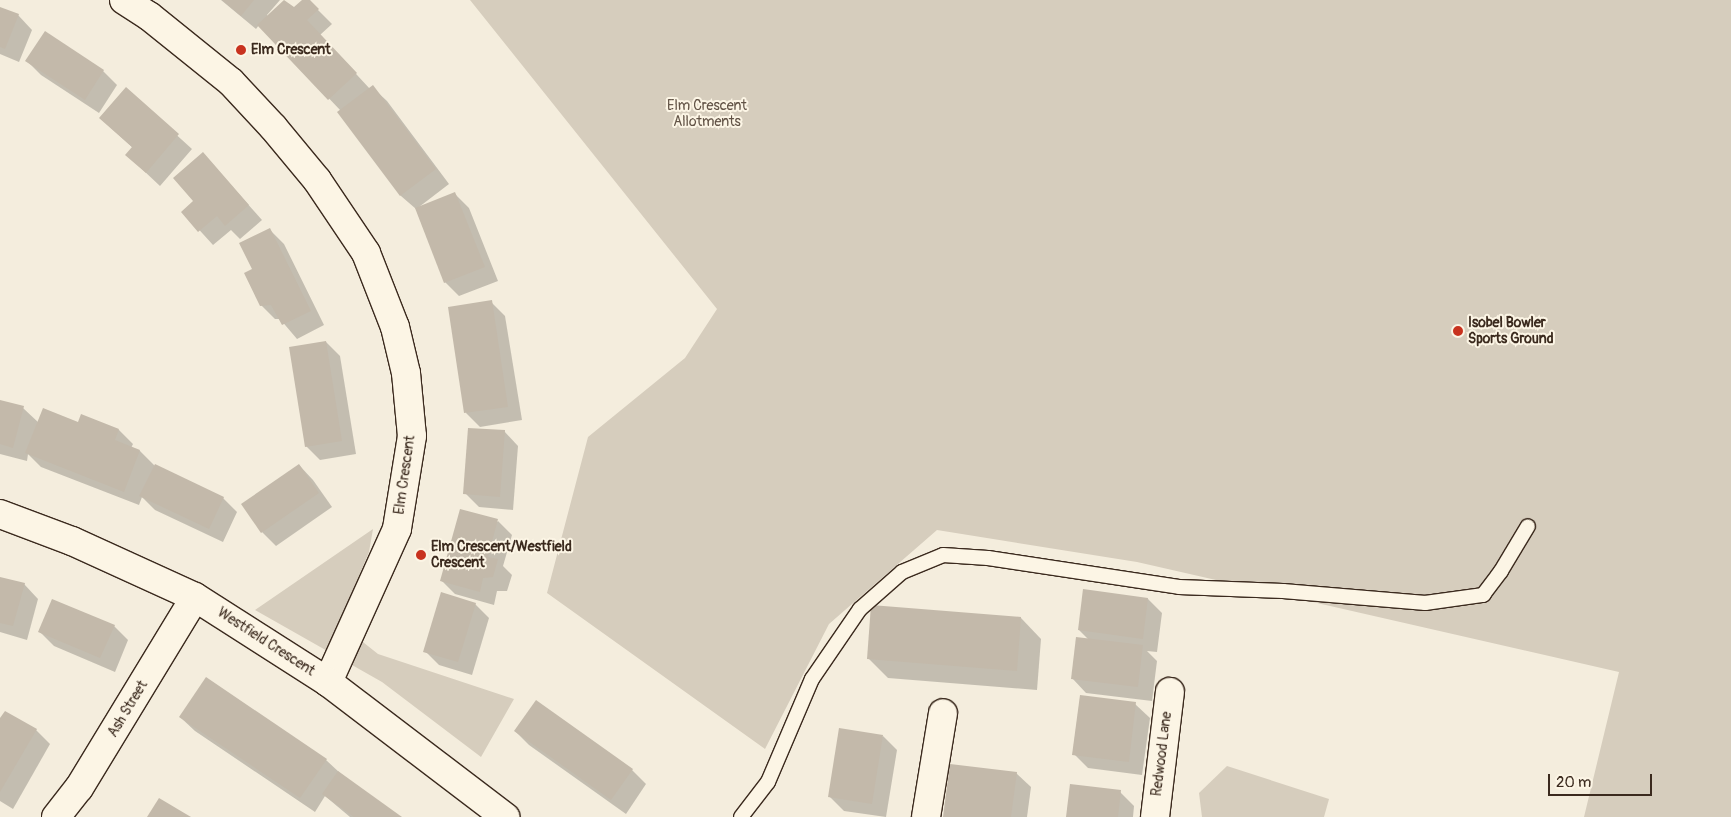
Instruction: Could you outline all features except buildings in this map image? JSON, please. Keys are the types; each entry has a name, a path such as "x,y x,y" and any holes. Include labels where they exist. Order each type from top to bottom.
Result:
{"street":[{"name":"Elm Crescent","path":"124,0 149,16 232,82 318,180 366,253 395,327 406,373 412,436 397,528 328,682"},
{"name":"Westfield Crescent","path":"0,514 72,541 195,597 328,682 505,817"},
{"name":"Ash Street","path":"56,817 80,788 195,597"},
{"name":"Redwood Lane","path":"1155,817 1170,692"},
{"path":"926,817 943,713"}],"lane":[{"path":"741,817 768,782 812,679 860,609 902,572 943,555 988,558 1178,587 1283,590 1425,603 1482,594 1502,571 1528,526"}],"green space":[{"name":"Elm Crescent Allotments","path":"470,0 1731,0 1731,817 1584,817 1619,672 1137,562 937,530 829,624 765,749 547,593 588,437 685,358 717,309"},
{"path":"373,529 369,552 339,623 378,654 514,699 481,757 382,682 255,610"},
{"path":"1227,766 1329,799 1324,817 1202,817 1199,793"}],"place":[{"name":"Elm Crescent","path":"241,50"},
{"name":"Isobel Bowler Sports Ground","path":"1458,331"},
{"name":"Elm Crescent/Westfield Crescent","path":"421,555"}]}
